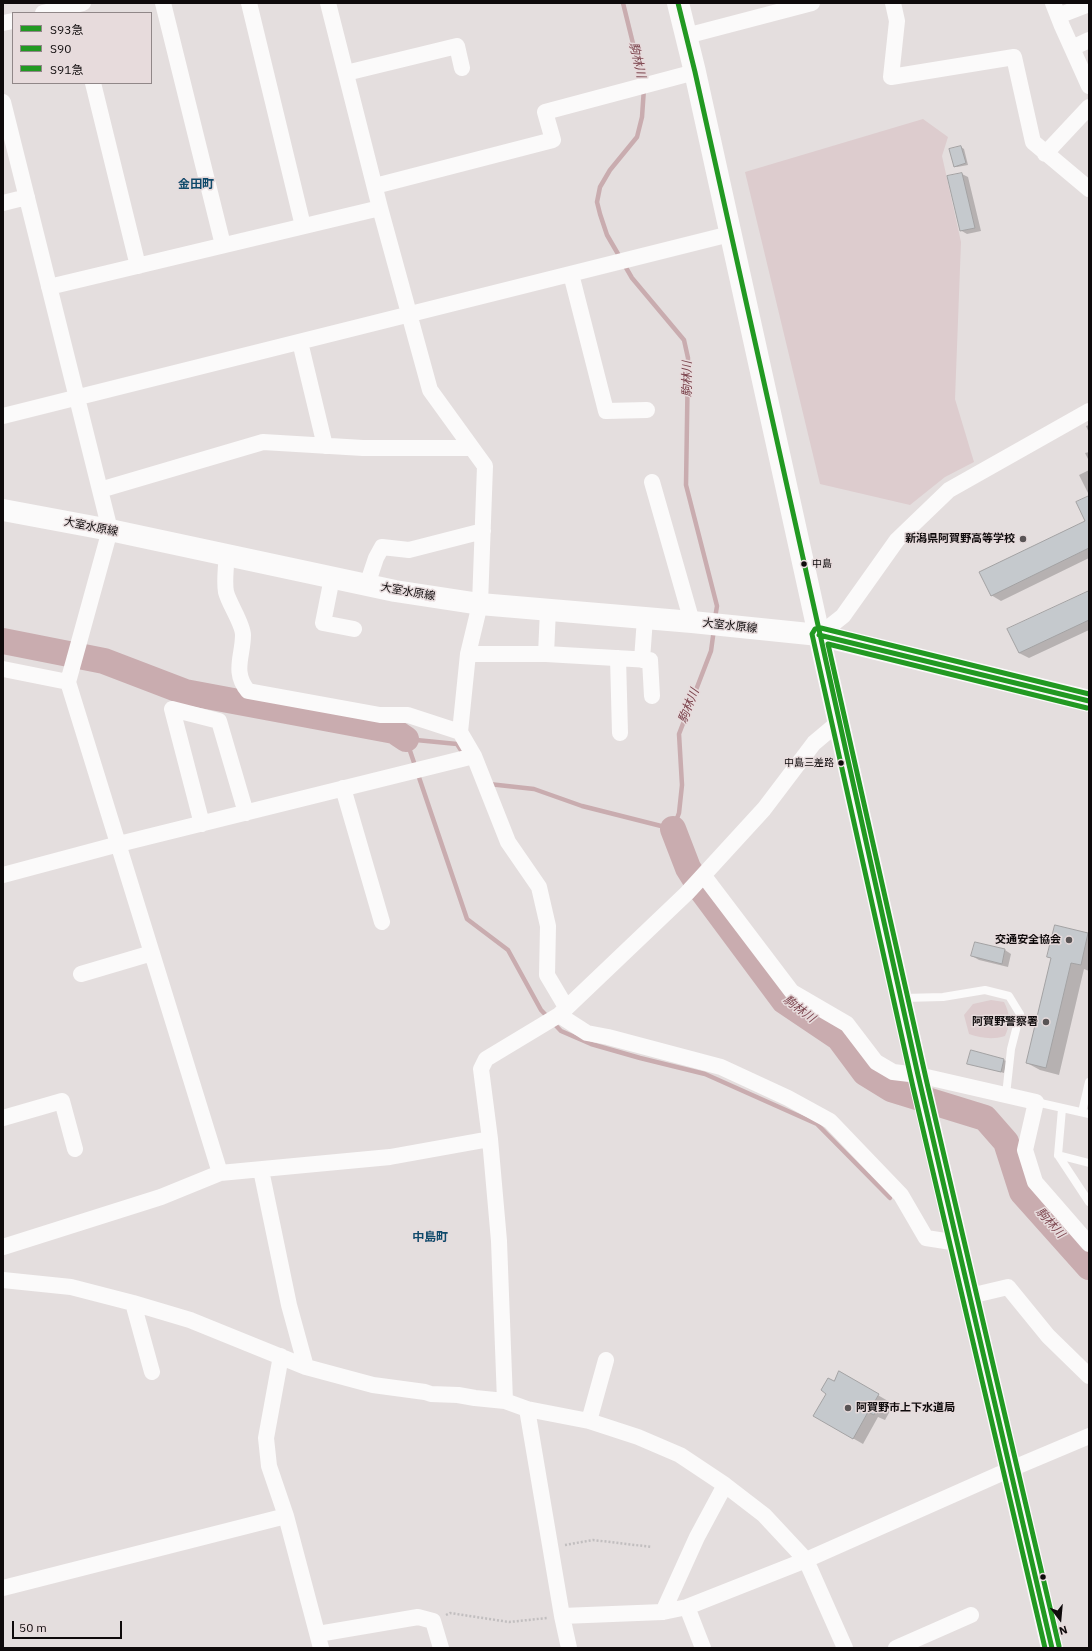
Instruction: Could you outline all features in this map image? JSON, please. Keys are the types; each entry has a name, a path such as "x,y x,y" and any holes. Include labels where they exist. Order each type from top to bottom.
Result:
{"main road":[{"path":"678,3 695,72 919,1080 1052,1648"},
{"name":"大室水原線","path":"3,510 110,530 367,585 480,604 692,622 819,635 1089,701"}],"street":[{"path":"163,3 223,245"},
{"path":"249,3 303,226"},
{"path":"686,36 812,3"},
{"path":"892,3 897,21 891,77 1014,57 1033,142 1045,154 1089,189"},
{"path":"333,4 346,73 408,314 430,390 485,466 480,604 468,654 460,732 474,756 508,842 539,887 548,926 547,975 562,1011 587,1033 608,1036 721,1067 788,1098 830,1121 901,1196 926,1238 958,1243"},
{"path":"1089,4 1056,10 1089,86"},
{"path":"48,12 77,6"},
{"path":"1072,48 1089,40"},
{"path":"346,73 457,46 462,68"},
{"path":"375,186 553,140 545,112 695,72"},
{"path":"93,84 138,266"},
{"path":"1045,154 1089,107"},
{"path":"4,110 110,530 68,682 220,1174"},
{"path":"3,203 27,197"},
{"path":"49,287 380,208"},
{"path":"3,416 730,234"},
{"path":"571,274 606,411 647,410"},
{"path":"300,342 325,446"},
{"path":"819,635 843,616 898,540 949,490 1089,411"},
{"path":"100,490 263,442 364,448 472,448"},
{"path":"652,482 692,622"},
{"path":"367,585 376,558 382,547 408,550 483,531"},
{"path":"227,555 226,592 243,633 239,674 242,684 248,691 380,715 408,715 460,732"},
{"path":"332,578 323,623 354,629"},
{"path":"546,654 548,610"},
{"path":"642,660 645,618"},
{"path":"468,654 546,654 650,660 652,696"},
{"path":"618,658 620,733"},
{"path":"3,669 68,682"},
{"path":"202,824 172,709 219,721 246,812"},
{"path":"505,1401 499,1241 490,1139 481,1069 486,1058 562,1011 687,893 764,809 814,743 839,722"},
{"path":"3,876 118,844 474,756"},
{"path":"343,788 382,922"},
{"path":"704,876 792,992 847,1024 876,1062 893,1072 919,1080 1006,1095 1036,1102 1025,1150 1035,1182 1089,1244"},
{"path":"81,974 152,953"},
{"path":"3,1118 62,1100 75,1149"},
{"path":"3,1247 161,1197 220,1174 390,1157 490,1139"},
{"path":"261,1170 288,1306 306,1367"},
{"path":"3,1280 71,1287 133,1303 190,1320 306,1367 373,1385 431,1394 458,1395 505,1401 527,1409 589,1421 638,1437 680,1455 725,1485 764,1515 806,1560 845,1648"},
{"path":"970,1296 1008,1287 1048,1336 1089,1376"},
{"path":"133,1303 152,1372"},
{"path":"280,1356 266,1438 269,1466 286,1516 320,1641 418,1617 433,1621 441,1648"},
{"path":"589,1421 606,1360"},
{"path":"527,1409 562,1616 569,1648"},
{"path":"562,1616 663,1612 687,1607 806,1560 1011,1468 1089,1436"},
{"path":"663,1612 697,1537 725,1485"},
{"path":"3,1588 286,1516"},
{"path":"687,1607 703,1648"},
{"path":"896,1648 971,1615"}],"lane":[{"path":"902,998 943,997 985,990 1009,996 1020,1014 1011,1049 1006,1095"},
{"path":"1036,1102 1085,1113 1089,1082"},
{"path":"1062,1109 1058,1155 1089,1202"},
{"path":"1058,1155 1089,1163"}],"path":[{"path":"550,1547 594,1540 652,1547"},
{"path":"433,1621 450,1613 509,1622 562,1616"}],"shaded area":[{"path":"923,119 948,137 942,156 961,242 955,399 974,462 945,477 910,505 820,484 745,172"},
{"path":"991,1000 1004,1002 1006,1006 1009,1015 1009,1023 1005,1036 987,1038 969,1034 964,1015 973,1004"}],"building":[{"path":"961,146 966,163 954,167 949,149"},
{"path":"962,173 975,228 960,231 947,176"},
{"path":"1089,496 1089,548 991,596 979,572 1085,521 1076,502"},
{"path":"1089,591 1089,620 1019,653 1007,629"},
{"path":"1055,925 1088,933 1081,965 1071,963 1046,1068 1026,1063 1051,958 1047,957"},
{"path":"975,942 1005,949 1002,964 971,956"},
{"path":"971,1050 1004,1059 1001,1072 967,1064"},
{"name":"阿賀野市上下水道局","path":"839,1371 879,1394 875,1401 881,1404 874,1415 868,1412 853,1439 813,1416 826,1394 821,1390 828,1378 834,1381"}],"waterway":[{"name":"駒林川","path":"623,3 644,88 642,117 637,137 610,170 600,187 597,202 607,235 632,278 684,340 688,358 686,485 717,606 715,618"},
{"name":"駒林川","path":"489,784 534,789 582,806 673,829 679,813 682,785 679,734 711,651 714,629"},
{"path":"3,641 104,661 185,692 394,731 406,739"},
{"path":"464,755 457,744 406,739 467,919 508,950 541,1010 561,1031 591,1044 705,1074 817,1124 890,1198"},
{"name":"駒林川","path":"673,829 688,868 703,892 784,1001 839,1038 865,1073 891,1089 985,1118 1006,1142 1022,1192 1089,1267"}],"transit line":[{"name":"S93急","path":"678,3 695,72 918,1075 1052,1648"},
{"name":"S91急","path":"1045,1648 913,1087 812,634 815,629 821,628 1089,694"},
{"name":"S93急","path":"819,635 1089,701"},
{"name":"S90","path":"1059,1646 927,1083 828,644 1087,708"}],"place":[{"name":"新潟県阿賀野高等学校","path":"1023,539"},
{"name":"中島","path":"804,564"},
{"name":"中島三差路","path":"841,763"},
{"name":"交通安全協会","path":"1069,940"},
{"name":"阿賀野警察署","path":"1046,1022"},
{"name":"阿賀野市上下水道局","path":"848,1408"}],"district":[{"name":"金田町","path":"196,185"},
{"name":"中島町","path":"430,1238"}]}
